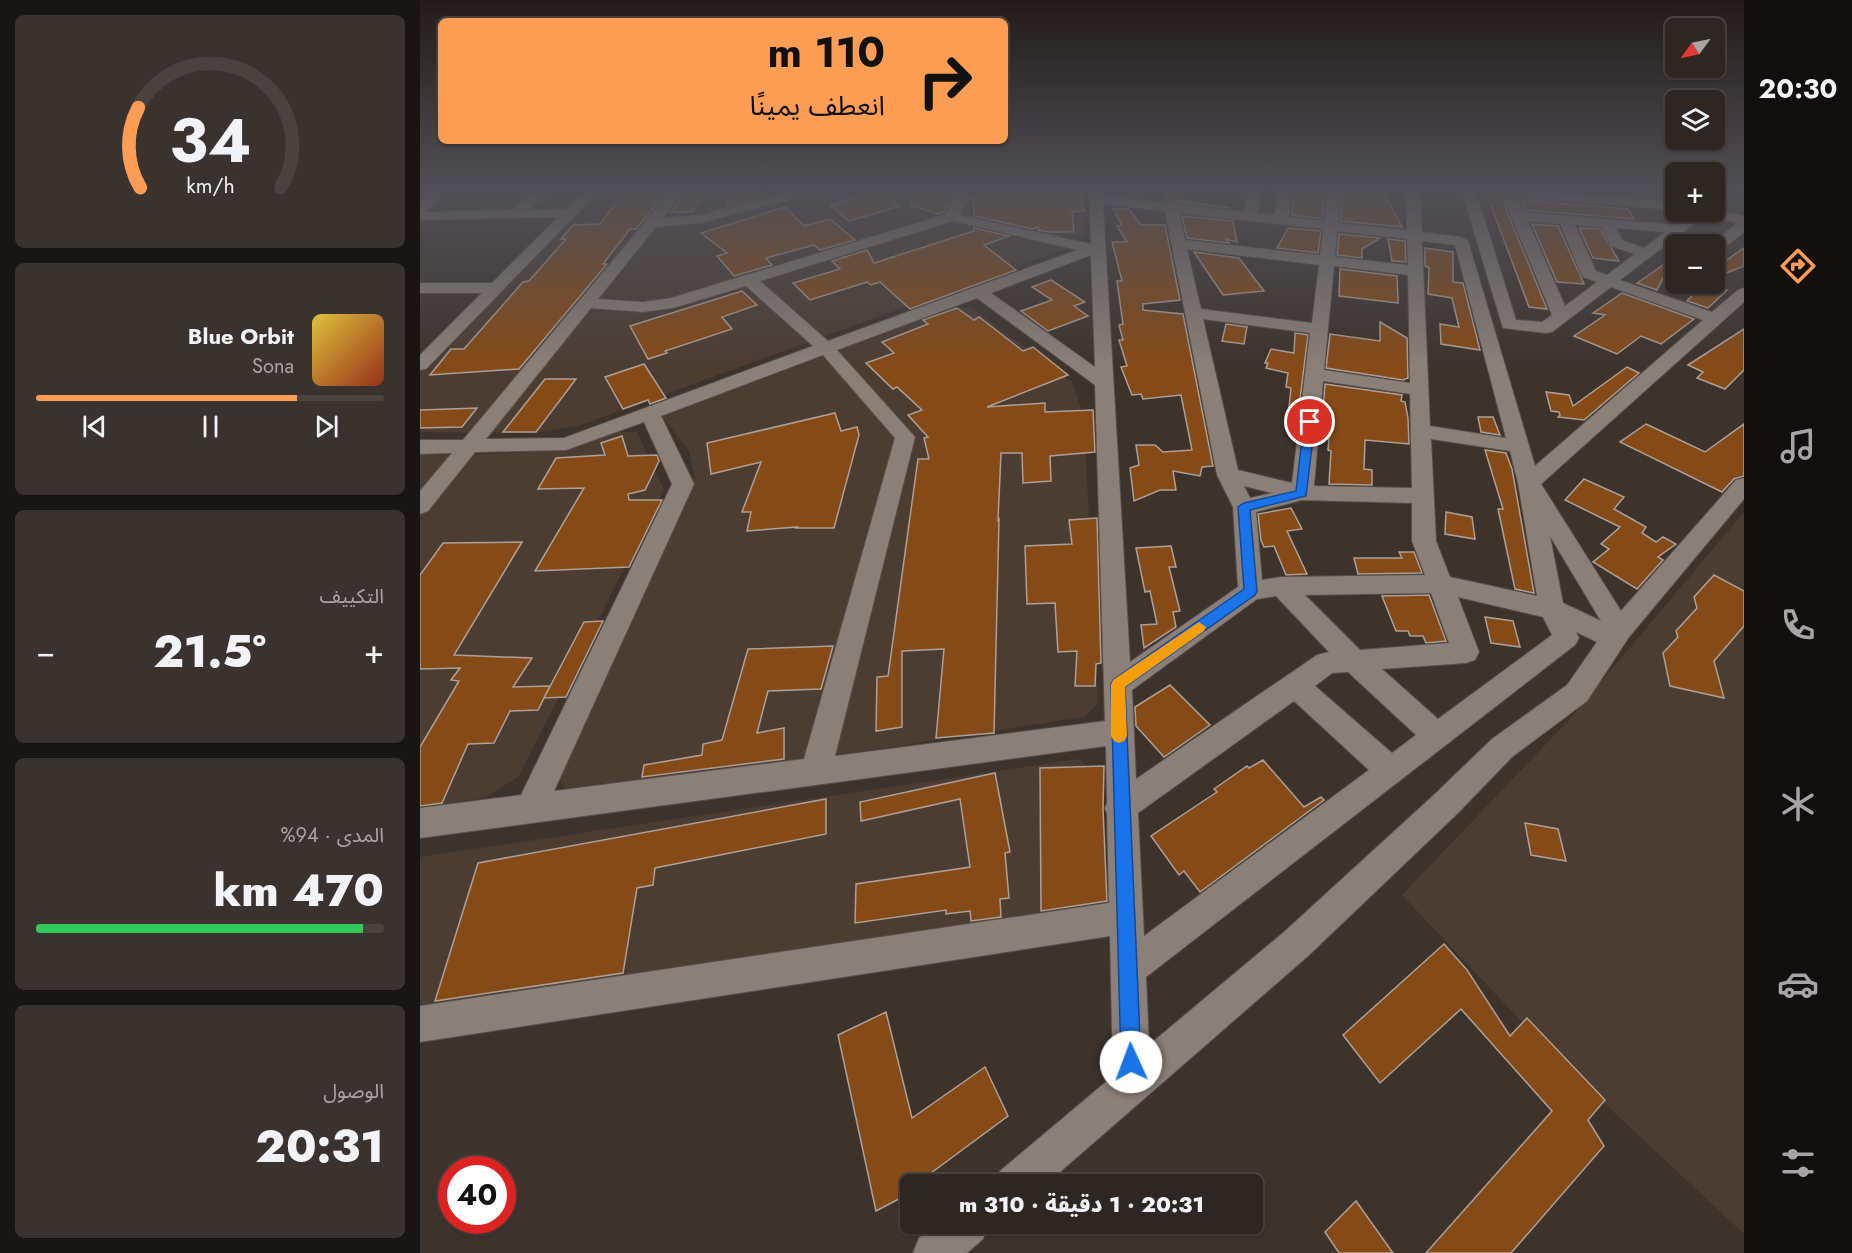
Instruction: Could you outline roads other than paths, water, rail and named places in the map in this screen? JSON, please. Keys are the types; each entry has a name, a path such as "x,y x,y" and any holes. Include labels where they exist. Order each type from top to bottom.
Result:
{"street":[{"path":"420,365 533,250"},
{"path":"420,506 628,250"},
{"path":"585,303 643,308 658,306 844,250"},
{"path":"420,447 566,444 1089,250"},
{"path":"1095,250 1105,383 1132,1085"},
{"path":"1180,250 1228,475 1244,507 1251,591"},
{"path":"1236,250 1416,271"},
{"path":"1302,493 1329,250"},
{"path":"1120,808 1326,663 1466,652 1424,541 1415,250"},
{"path":"1127,970 1566,638 1552,609 1529,483 1464,250"},
{"path":"1487,250 1509,324 1546,328 1649,250"},
{"path":"1533,250 1561,317"},
{"path":"1579,250 1589,274 1715,319"},
{"path":"1638,250 1646,253"},
{"path":"749,280 826,349 905,437 816,771"},
{"path":"420,288 496,288"},
{"path":"1655,297 1665,289"},
{"path":"980,292 1105,383"},
{"path":"1529,483 1744,292"},
{"path":"1194,313 1320,329"},
{"path":"420,338 447,338"},
{"path":"1315,374 1419,390"},
{"path":"530,809 683,484 650,413"},
{"path":"1421,431 1519,446"},
{"path":"1228,475 1302,493 1423,496"},
{"path":"1529,483 1617,635"},
{"path":"1027,1174 1296,944 1502,748 1577,693 1617,635 1744,485"},
{"path":"1244,507 1302,493"},
{"path":"1118,685 1251,591 1281,586 1440,584 1552,609 1617,635"},
{"path":"1281,586 1354,661 1436,735"},
{"path":"1295,685 1390,770"},
{"path":"420,823 1119,732"},
{"path":"422,1031 1125,917"},
{"path":"934,1253 956,1234"}]}
